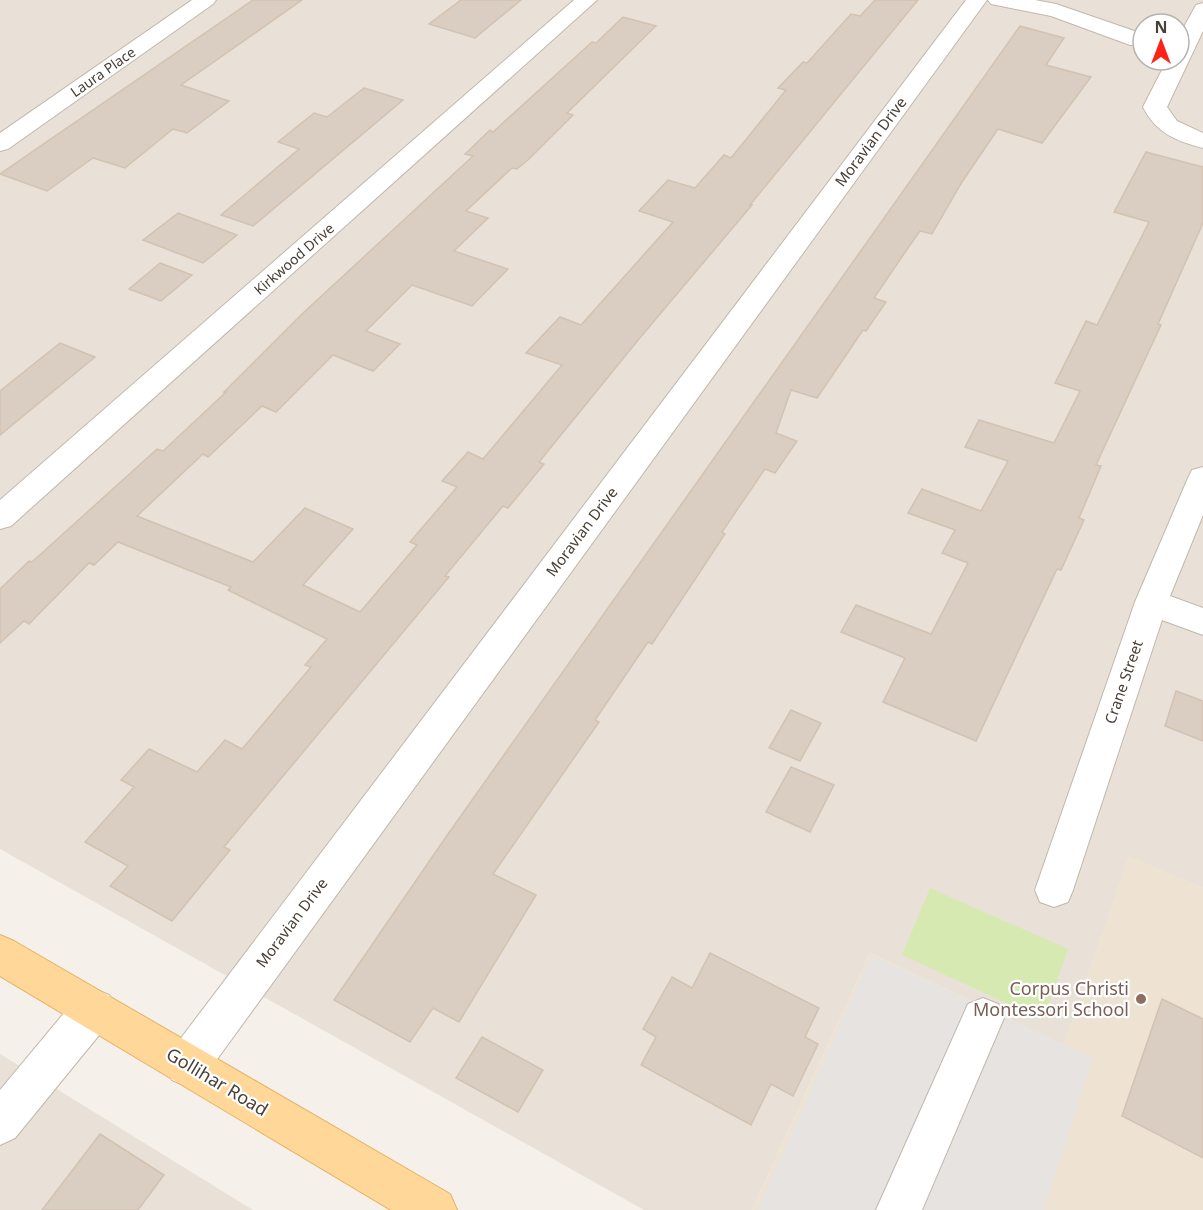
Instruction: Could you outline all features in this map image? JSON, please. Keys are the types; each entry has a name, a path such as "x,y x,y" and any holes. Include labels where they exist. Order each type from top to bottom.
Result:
{"main road":[{"name":"Gollihar Road","path":"0,954 434,1210"}],"street":[{"name":"Laura Place","path":"0,144 206,0"},
{"name":"Kirkwood Drive","path":"0,518 587,0"},
{"name":"Moravian Drive","path":"187,1065 977,0"},
{"path":"998,0 1056,10 1131,37"},
{"path":"1191,34 1203,9"},
{"path":"1173,72 1155,108 1160,121 1181,134 1203,141"},
{"name":"Crane Street","path":"1054,890 1151,602 1203,478"},
{"path":"1151,602 1203,622"},
{"path":"0,1123 94,1009"},
{"path":"899,1210 983,1018"}],"shaded area":[{"path":"0,0 1203,0 1203,888 1129,857 1064,1045 870,953 752,1210 644,1210 0,849"},
{"name":"Corpus Christi Montessori School","path":"1129,856 1203,888 1203,1210 752,1210 870,953 1064,1045"},
{"path":"871,955 1093,1058 1044,1210 757,1210"},
{"path":"0,1054 253,1210 0,1210"}],"green space":[{"path":"930,888 1068,949 1043,1020 902,955"}],"building":[{"path":"253,0 302,0 181,85 229,101 187,133 173,129 125,168 93,158 47,191 0,174"},
{"path":"461,0 521,0 475,38 429,24"},
{"path":"875,0 918,0 539,462 544,464 508,508 503,506 445,576 449,577 224,847 230,850 172,921 110,886 128,866 85,842 134,787 121,780 149,749 197,772 225,740 242,749 311,667 305,665 327,639 228,590 231,587 118,542 94,565 89,563 29,624 24,621 0,643 0,589 157,449 163,451 226,392 224,392 302,314 473,156 465,154 490,130 493,132 592,42 596,43 623,17 656,26 567,113 573,115 529,159 517,169 512,168 466,211 488,218 454,251 508,269 472,306 412,285 366,331 400,344 373,371 333,355 276,412 262,406 208,457 203,454 137,516 253,562 305,508 353,529 303,585 360,612 417,545 410,542 457,487 442,481 468,452 483,459 562,365 526,353 560,317 581,325 673,222 639,211 668,180 695,188 724,155 731,158 786,90 778,88 803,62 807,63 851,14 860,16"},
{"path":"1020,26 1064,38 1046,65 1091,77 1042,143 998,129 962,182 932,234 920,231 874,298 886,302 866,331 863,330 817,398 791,390 776,433 797,441 775,473 765,469 722,532 725,534 652,644 648,642 595,720 599,722 493,874 536,895 459,1022 433,1008 410,1042 334,1000 448,834"},
{"path":"364,88 403,100 253,226 221,215 299,149 278,142 314,113 327,117"},
{"path":"1146,152 1203,167 1203,223 1158,324 1161,325 1096,465 1101,466 1079,518 1084,520 1061,570 1057,569 976,741 883,702 905,658 841,632 856,605 931,634 968,563 942,553 955,530 908,513 922,489 981,511 1008,461 965,447 979,420 1054,443 1080,391 1055,383 1086,321 1097,325 1149,222 1114,212"},
{"path":"178,213 237,235 203,263 143,240"},
{"path":"160,263 192,275 161,301 129,289"},
{"path":"60,343 95,357 0,435 0,391"},
{"path":"1176,691 1203,701 1203,741 1165,726"},
{"path":"791,710 821,723 800,761 769,748"},
{"path":"791,767 834,785 810,832 766,812"},
{"path":"710,953 819,1008 805,1037 818,1044 793,1096 771,1084 751,1125 641,1065 656,1037 643,1029 672,977 692,988"},
{"path":"1162,999 1203,1019 1203,1158 1122,1116"},
{"path":"482,1037 543,1070 518,1112 456,1078"},
{"path":"100,1134 164,1175 138,1210 42,1210"}],"place":[{"name":"Corpus Christi Montessori School","path":"1141,999"}]}
